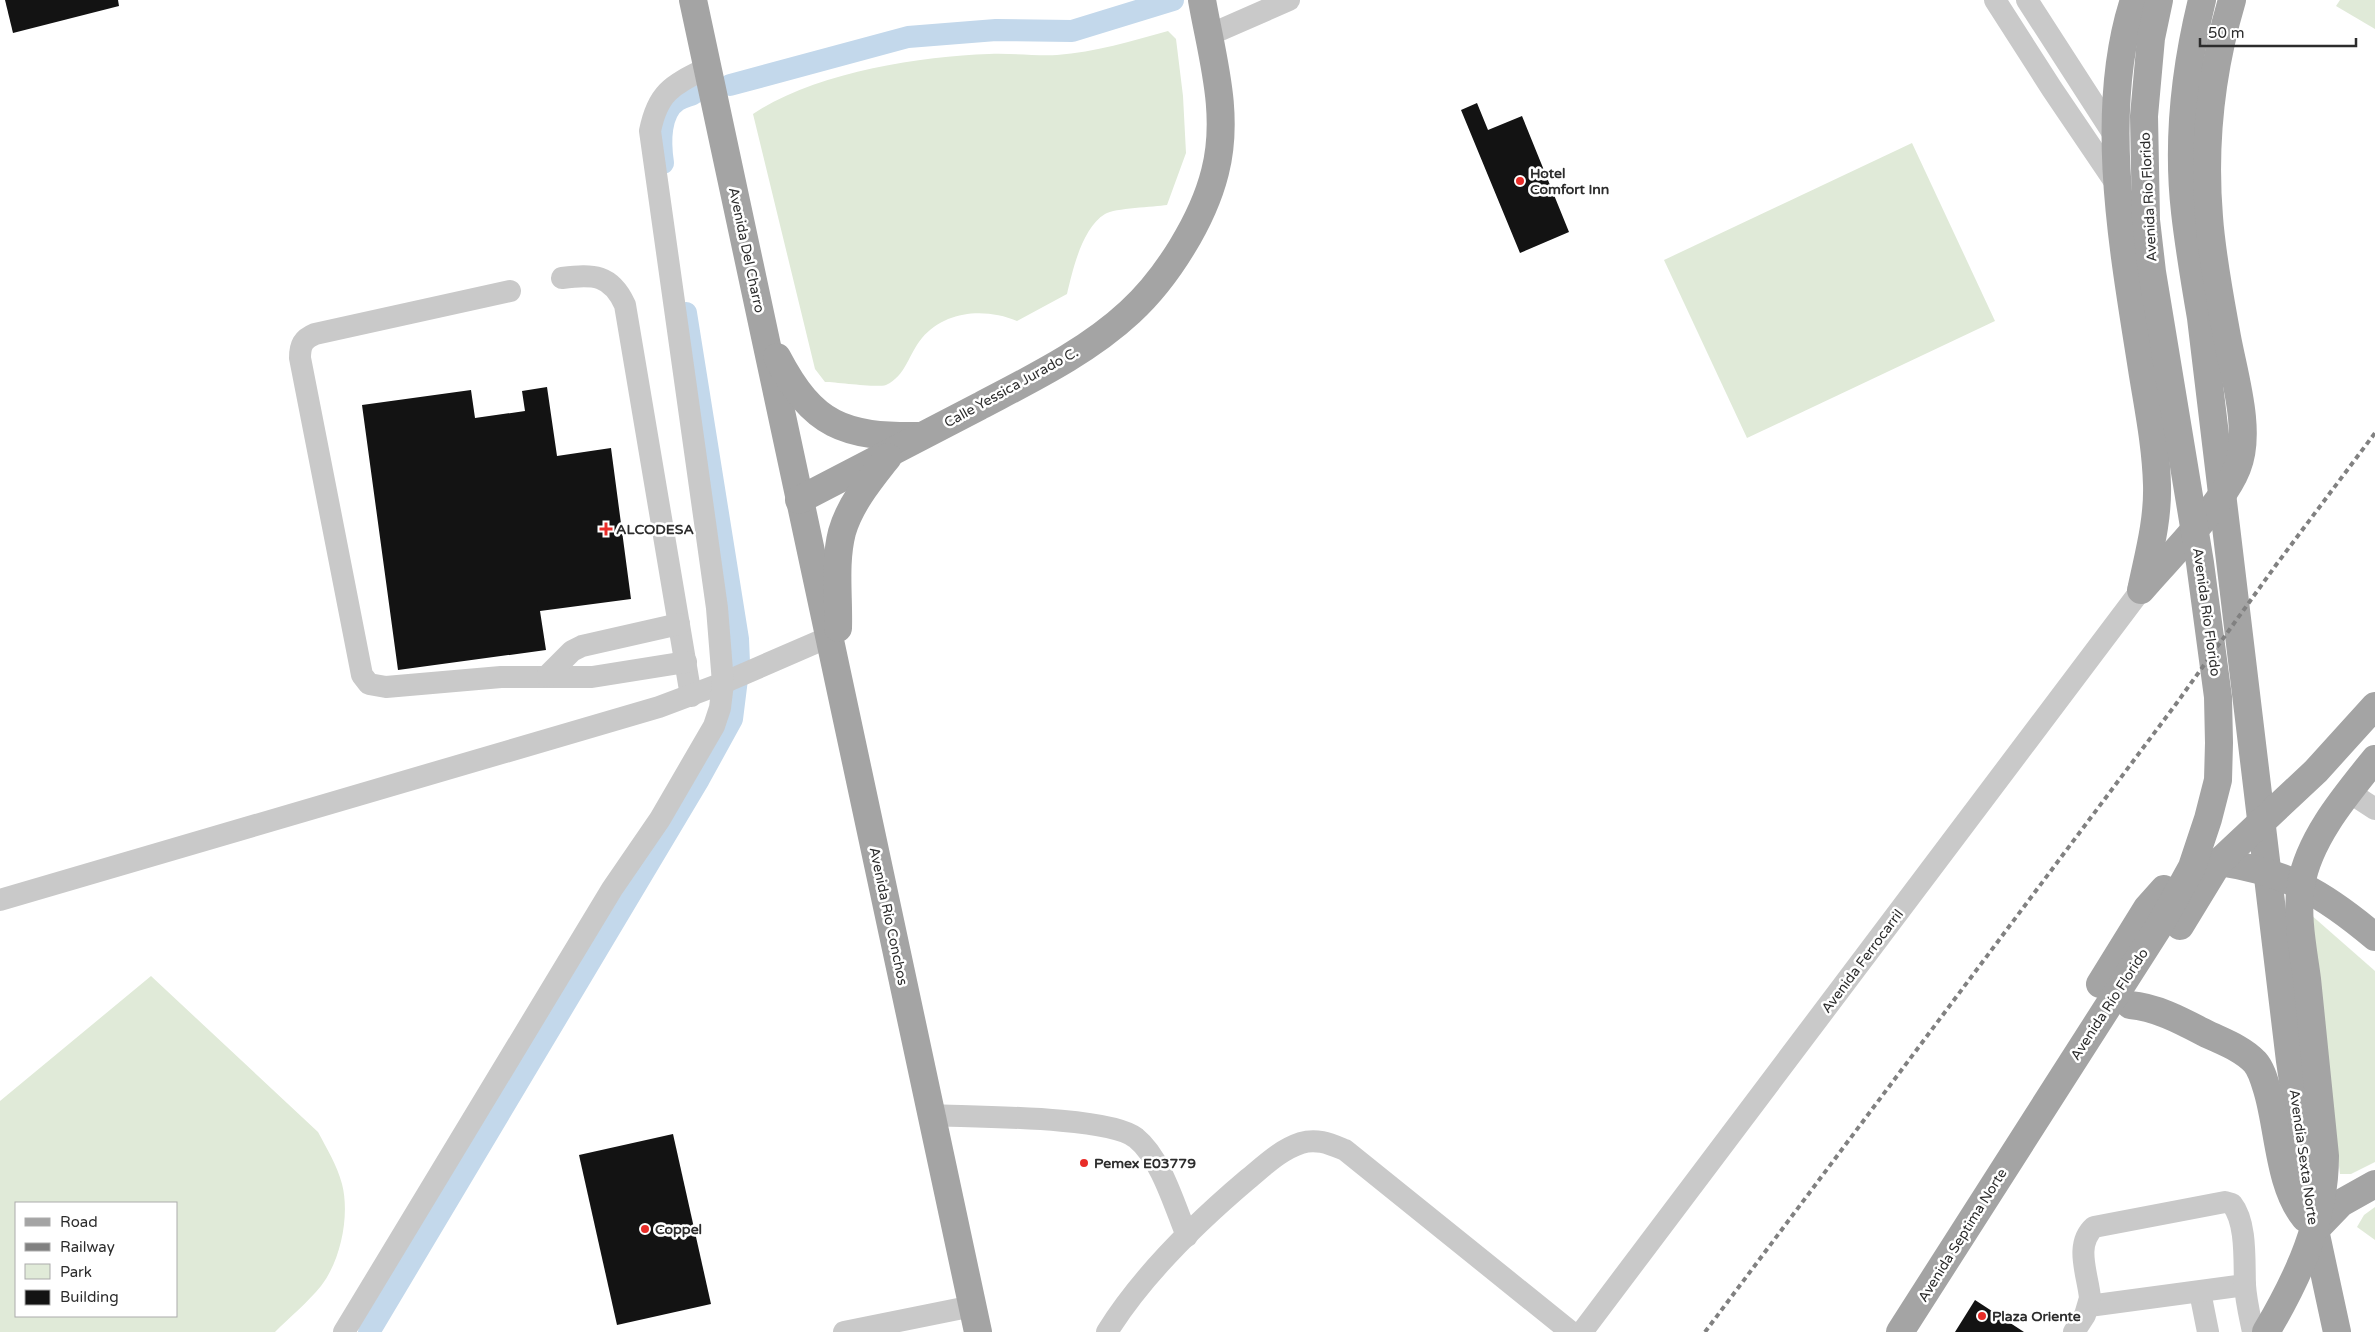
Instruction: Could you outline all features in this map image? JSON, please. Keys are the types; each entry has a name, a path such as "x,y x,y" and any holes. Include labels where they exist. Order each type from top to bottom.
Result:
{"main road":[{"name":"Avenida Del Charro","path":"692,0 799,500"},
{"path":"2134,0 2122,58 2117,100 2116,138 2117,186 2135,326 2153,437 2157,485 2156,517 2141,590"},
{"name":"Avenida Río Florido","path":"2023,1139 2160,925 2192,867 2208,819 2218,780 2218,697 2200,563 2152,272 2146,220 2144,116 2151,38 2159,0"},
{"name":"Avenida Río Florido","path":"2202,0 2193,38 2183,123 2182,167 2185,212 2202,328 2290,1061"},
{"path":"2141,590 2209,511 2237,468 2242,432 2239,405 2215,272 2209,217 2207,157 2210,99 2219,43 2232,0"},
{"name":"Calle Yessica Jurado C.","path":"799,500 1032,379 1094,340 1130,312 1161,276 1183,244 1204,206 1216,170 1221,127 1220,88 1203,2"},
{"path":"765,334 789,380 807,403 825,419 838,426 860,433 886,436 923,436"},
{"path":"2153,437 2177,456 2195,460 2204,458 2212,453 2222,440 2239,405"},
{"path":"835,667 842,532 859,496 892,452"},
{"name":"Avenida Río Conchos","path":"799,500 978,1332"},
{"path":"1980,1207 1998,1194 2024,1168 2130,1005 2219,862 2316,772 2375,706"},
{"path":"2337,1332 2315,1230 2324,1190 2325,1156 2301,925 2301,884 2313,848 2349,792 2375,759"},
{"path":"1980,1207 1986,1179 1996,1155 2148,908 2157,896 2174,882 2219,862 2263,871 2301,884 2347,913 2375,937"},
{"path":"2130,1005 2162,1013 2186,1023 2242,1052 2255,1062 2261,1073 2270,1100 2291,1195 2301,1213 2315,1230"},
{"name":"Avendia Sexta Norte","path":"2266,1332 2315,1230 2290,1061"},
{"name":"Avenida Septima Norte","path":"1900,1332 2023,1139"},
{"path":"2315,1230 2341,1204 2375,1184"}],"street":[{"path":"1209,35 1289,0"},
{"path":"1995,0 2117,186"},
{"path":"2028,0 2116,138"},
{"path":"2033,59 2056,44"},
{"path":"344,1332 612,889 660,819 704,746 720,708 724,682 717,608 650,131 659,101 667,92 707,68"},
{"path":"562,278 594,277 609,282 618,290 626,305 691,696"},
{"path":"510,291 315,334 305,338 300,346 300,358 362,675 365,681 376,686 386,687 501,677 592,677 686,662"},
{"name":"Avenida Ferrocarril","path":"1582,1332 2141,590"},
{"path":"547,676 572,651 582,646 679,624"},
{"path":"0,900 605,724 691,696 829,636"},
{"path":"2349,792 2375,809"},
{"path":"932,1116 1058,1121 1102,1126 1126,1132 1137,1138 1156,1163 1187,1236"},
{"path":"1106,1332 1121,1309 1145,1280 1222,1201 1286,1149 1304,1142 1322,1141 1345,1150 1571,1332"},
{"path":"2074,1332 2089,1306 2090,1298 2084,1249 2088,1232 2094,1227 2218,1202 2232,1204 2236,1210 2245,1257 2245,1285 2253,1332"},
{"path":"2089,1306 2245,1285"},
{"path":"2200,1292 2208,1332"},
{"path":"844,1332 973,1306"}],"green space":[{"path":"2340,0 2375,0 2375,29 2336,6"},
{"path":"1168,31 1176,39 1183,96 1186,153 1167,205 1110,212 1097,220 1084,239 1067,294 1017,321 992,314 980,313 954,317 932,329 922,338 903,370 893,381 886,385 874,386 825,382 815,369 753,114 777,100 805,88 835,78 899,63 998,54 1071,54 1113,46"},
{"path":"1912,143 1995,321 1747,438 1664,260"},
{"path":"2310,914 2375,971 2375,1162 2351,1174 2340,1174"},
{"path":"151,976 318,1132 332,1157 342,1184 344,1196 345,1209 342,1237 334,1263 321,1286 275,1332 0,1332 0,1101"},
{"path":"2375,1207 2375,1240 2357,1227 2364,1215"}],"building":[{"path":"5,0 118,0 119,6 13,33"},
{"name":"Hotel Comfort Inn","path":"1477,103 1488,130 1522,116 1569,232 1520,253 1461,110"},
{"name":"ALCODESA","path":"547,387 557,456 611,448 631,599 540,611 546,650 398,670 362,405 471,390 475,418 525,411 522,391"},
{"name":"Coppel","path":"673,1134 711,1304 617,1325 579,1155"},
{"name":"Plaza Oriente","path":"1975,1300 2024,1332 1955,1332"}],"waterway":[{"path":"730,85 908,37 996,30 1072,31 1173,0"},
{"path":"663,163 661,137 667,112 678,100 693,94"},
{"path":"369,1332 699,779 732,719 739,663 738,639 686,313"}],"railway":[{"path":"1705,1332 2176,704 2276,565 2375,433"}],"place":[{"name":"Hotel Comfort Inn","path":"1520,181"},
{"name":"ALCODESA","path":"606,529"},
{"name":"Pemex E03779","path":"1084,1163"},
{"name":"Coppel","path":"645,1229"},
{"name":"Plaza Oriente","path":"1982,1316"}]}
